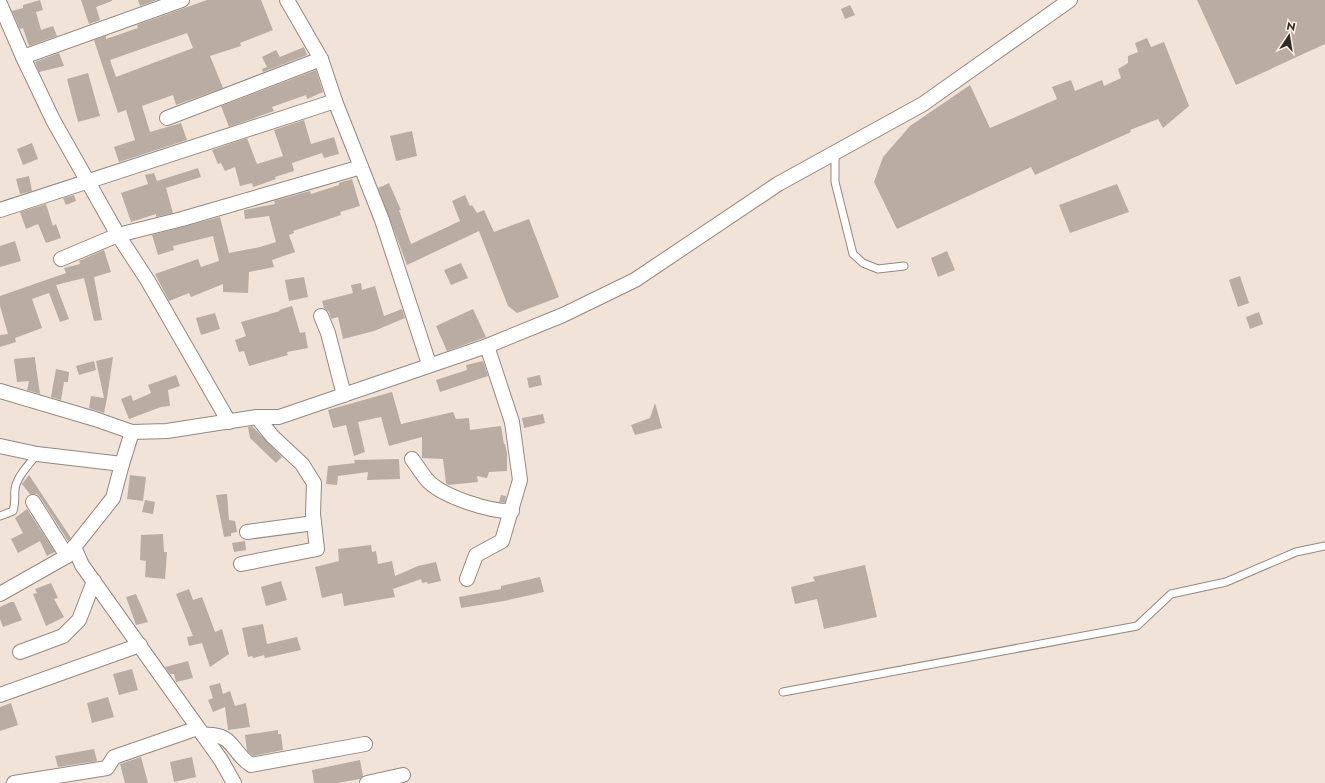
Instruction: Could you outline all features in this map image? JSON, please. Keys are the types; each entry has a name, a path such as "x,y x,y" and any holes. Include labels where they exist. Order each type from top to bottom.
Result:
{"street":[{"path":"23,57 182,0"},
{"path":"287,0 321,59 335,101 382,220 429,364"},
{"path":"0,391 95,419 132,432 167,431 257,417 279,417 344,396 429,364 488,346 563,315 634,280 778,184 923,104 1070,0"},
{"path":"0,4 53,120 118,235 148,281 229,422"},
{"path":"167,118 321,59"},
{"path":"0,210 335,101"},
{"path":"61,259 118,235 182,219 361,167"},
{"path":"321,316 328,333 344,396"},
{"path":"467,579 476,555 502,541 520,480 512,422 488,346"},
{"path":"241,564 317,549 314,523 314,483 302,464 272,436 257,417"},
{"path":"0,594 70,551 113,498 132,432"},
{"path":"0,446 37,454 122,464"},
{"path":"412,460 429,482 441,491 465,501 495,510 512,511"},
{"path":"33,502 94,581 140,645 201,732 234,783"},
{"path":"247,532 314,523"},
{"path":"20,652 63,636 79,620 94,581"},
{"path":"0,695 140,645"},
{"path":"14,783 107,768 114,758 201,732 216,734 228,740 245,761 252,765 365,744"},
{"path":"367,783 403,775"}],"lane":[{"path":"835,153 835,182 853,254 863,262 878,269 904,266"},
{"path":"0,516 13,511 16,500 15,490 19,479 37,454"},
{"path":"783,692 1137,626 1172,594 1226,582 1296,552 1325,546"}],"building":[{"path":"40,0 43,10 36,12 41,30 53,26 57,36 29,46 23,28 20,29 12,11 23,8 23,5"},
{"path":"81,0 112,1 96,7 100,20 89,24"},
{"path":"138,0 157,0 140,6"},
{"path":"207,0 261,0 273,30 240,43 241,46 210,56 223,88 176,105 173,95 142,106 150,132 181,123 187,140 119,162 114,147 135,140 126,110 118,113 94,40 106,36 106,39 138,28 137,25","holes":["187,33 193,48 116,77 110,60"]},
{"path":"1197,0 1325,0 1325,44 1236,85"},
{"path":"850,5 855,15 845,19 841,9"},
{"path":"1147,38 1151,47 1164,42 1189,106 1163,128 1158,119 1130,130 1131,132 1035,175 1031,167 897,229 874,182 883,157 910,126 970,85 990,128 1057,99 1052,87 1071,80 1075,91 1102,80 1104,86 1121,78 1118,69 1128,63 1128,56 1138,52 1135,43"},
{"path":"304,47 307,55 263,72 262,69 267,67 262,57 276,50 280,57"},
{"path":"59,53 64,66 39,72 35,62"},
{"path":"316,70 323,92 307,99 306,95 272,107 274,111 229,127 221,106"},
{"path":"88,73 100,116 78,122 67,79"},
{"path":"304,120 311,144 334,137 339,154 324,158 322,153 292,163 294,171 275,177 276,179 253,187 252,183 240,186 235,167 225,171 221,163 218,164 212,150 247,138 257,164 283,156 274,130"},
{"path":"412,131 417,156 396,161 390,136"},
{"path":"32,143 38,159 23,165 17,149"},
{"path":"198,168 201,177 166,188 173,213 156,217 156,214 131,222 121,193 148,184 145,175 154,173 157,181"},
{"path":"29,176 32,191 20,194 16,179"},
{"path":"352,179 360,206 340,212 341,215 293,231 294,233 289,235 295,252 272,260 274,267 249,272 248,293 223,292 223,284 191,297 189,293 169,301 155,274 198,259 201,267 219,261 213,236 173,246 174,250 158,255 152,235 220,217 229,253 260,247 276,242 269,216 245,219 244,210 275,204 274,201 310,191 311,194"},
{"path":"389,183 401,210 399,210 411,244 460,221 452,201 465,195 470,206 472,205 477,213 484,210 494,232 529,219 559,297 517,313 508,306 479,231 407,265 378,188"},
{"path":"1117,184 1129,212 1070,233 1059,205"},
{"path":"74,195 76,201 66,205 63,198"},
{"path":"46,204 53,226 56,224 61,238 46,243 38,224 26,229 20,212"},
{"path":"15,241 21,261 0,267 0,246"},
{"path":"104,250 111,272 94,277 102,320 94,321 84,278 56,285 69,319 60,322 49,293 32,299 42,328 15,338 16,342 0,347 0,335 8,334 0,306 0,296 66,273 64,268 80,264 79,261"},
{"path":"947,251 955,270 938,277 931,258"},
{"path":"461,263 468,278 451,285 444,270"},
{"path":"1240,276 1249,303 1238,307 1229,280"},
{"path":"304,277 308,297 289,301 285,280"},
{"path":"361,283 362,290 375,286 384,316 402,309 405,318 374,331 343,339 338,317 331,319 329,312 324,308 322,301 353,293 351,285"},
{"path":"292,306 300,333 305,332 308,348 287,352 288,355 249,366 244,351 239,352 235,340 246,336 241,322"},
{"path":"473,309 486,337 447,351 436,326"},
{"path":"1259,312 1263,324 1250,329 1246,317"},
{"path":"215,313 220,329 201,335 196,318"},
{"path":"35,357 40,394 27,390 29,381 17,382 14,359"},
{"path":"113,357 104,413 89,408 91,396 104,398 96,361"},
{"path":"94,361 96,370 79,375 76,366"},
{"path":"483,361 488,376 440,392 436,380 467,370 466,365"},
{"path":"56,369 69,372 68,382 64,382 61,400 51,397"},
{"path":"176,375 180,386 168,390 170,406 161,407 129,419 121,399 131,395 133,401 151,393 148,385"},
{"path":"540,375 542,385 529,388 527,378"},
{"path":"392,392 401,424 453,412 456,419 469,418 470,430 501,426 507,453 507,471 489,472 487,478 477,476 478,482 448,485 446,483 443,459 422,458 422,437 389,446 381,417 358,422 365,452 354,456 346,425 333,428 328,410"},
{"path":"655,403 662,428 635,435 631,425 650,418"},
{"path":"543,414 545,423 524,428 522,418"},
{"path":"252,426 282,457 276,463 250,438 248,427"},
{"path":"399,459 400,479 367,480 368,472 338,476 337,485 326,484 328,466 355,463 354,460"},
{"path":"29,475 71,538 68,541 40,497 37,494 30,494 22,484"},
{"path":"130,475 146,477 143,501 127,499"},
{"path":"227,494 229,520 235,521 237,532 231,533 231,536 224,537 216,495"},
{"path":"501,495 506,496 505,502 499,502"},
{"path":"145,500 155,502 153,514 142,512"},
{"path":"27,509 55,552 47,556 40,541 18,553 11,539 23,533 15,518"},
{"path":"163,534 164,552 167,552 165,579 145,577 146,561 140,560 141,535"},
{"path":"245,541 246,550 234,552 232,543"},
{"path":"371,545 372,552 376,551 378,564 392,561 395,576 418,566 436,562 441,581 428,584 427,582 422,583 421,579 393,589 395,597 344,606 342,593 322,598 315,567 339,561 338,549"},
{"path":"865,565 877,617 824,629 817,599 795,604 791,587 815,581 813,577"},
{"path":"540,577 544,592 504,601 461,608 459,597 501,589 501,586"},
{"path":"281,581 287,600 266,606 261,587"},
{"path":"51,583 58,598 54,599 64,617 46,626 33,594 37,593 35,589"},
{"path":"189,589 193,600 202,597 215,632 222,629 229,654 210,667 202,643 189,646 187,637 193,636 176,594"},
{"path":"136,594 148,622 136,625 126,597"},
{"path":"14,602 22,620 3,627 0,619 0,607"},
{"path":"263,624 267,644 297,637 301,650 265,658 264,655 253,658 252,656 248,657 242,628"},
{"path":"188,661 193,678 176,682 174,674 170,674 165,667"},
{"path":"132,669 138,690 119,695 113,674"},
{"path":"220,683 223,694 230,691 235,706 246,703 250,727 228,730 225,707 213,712 208,700 213,698 209,686"},
{"path":"108,697 114,717 92,723 87,703"},
{"path":"11,703 18,725 0,731 0,707"},
{"path":"278,730 278,734 281,734 283,750 253,756 247,751 245,735"},
{"path":"94,749 97,761 58,767 55,756"},
{"path":"141,757 148,783 125,783 120,764"},
{"path":"192,757 196,777 174,782 170,762"},
{"path":"360,760 363,776 360,779 337,783 314,783 312,770"}]}
